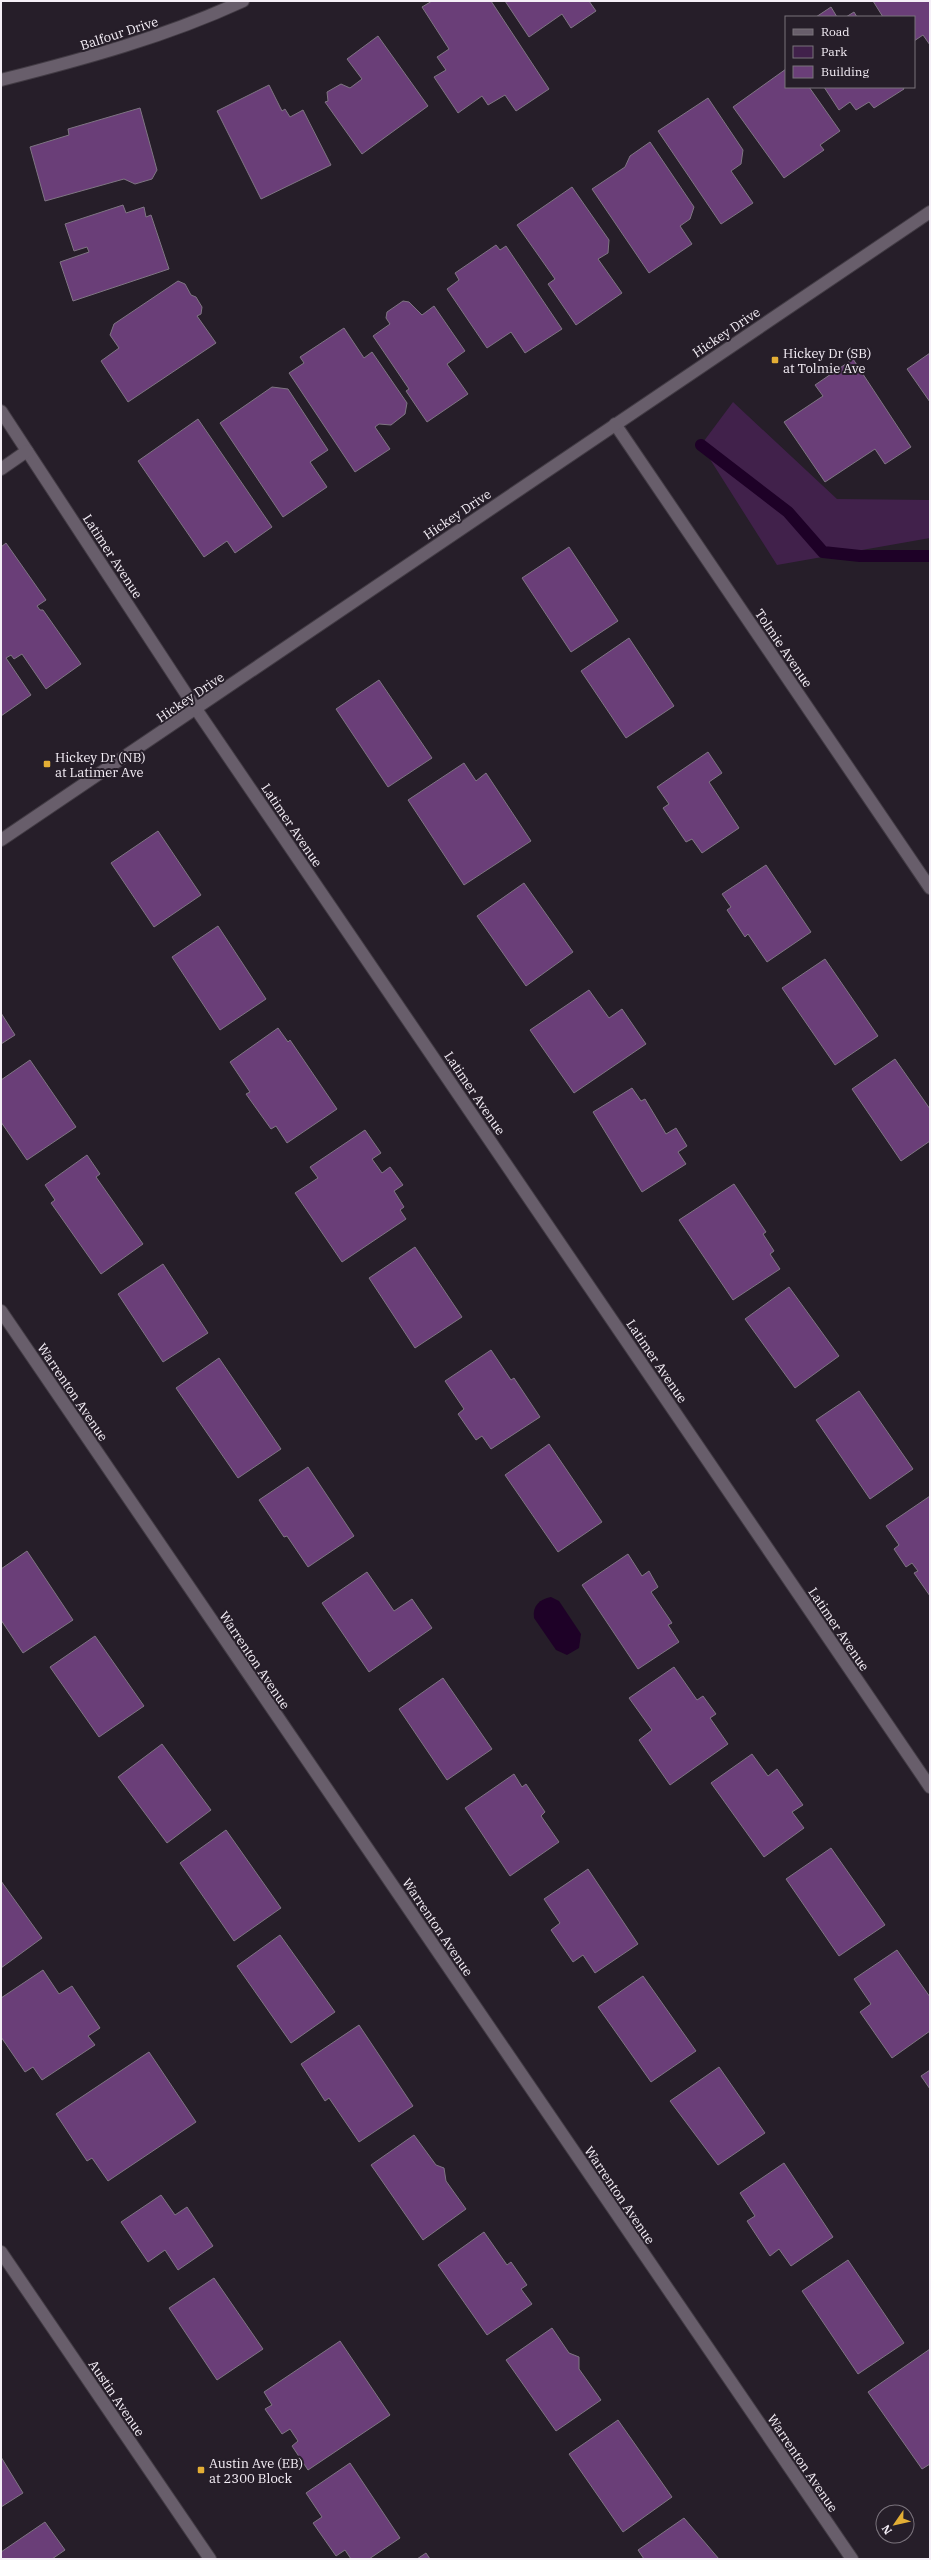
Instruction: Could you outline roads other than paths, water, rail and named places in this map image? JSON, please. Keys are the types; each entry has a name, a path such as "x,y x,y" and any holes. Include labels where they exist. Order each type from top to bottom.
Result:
{"street":[{"name":"Balfour Drive","path":"1,80 105,54 205,18 243,1"},
{"name":"Hickey Drive","path":"1,840 930,212"},
{"name":"Latimer Avenue","path":"1,411 196,709 930,1787"},
{"name":"Tolmie Avenue","path":"615,424 930,888"},
{"path":"1,469 27,451"},
{"name":"Warrenton Avenue","path":"1,1312 852,2559"},
{"name":"Austin Avenue","path":"1,2252 210,2559"}],"waterway":[{"path":"701,445 788,512 823,552 860,556 930,556"}],"place":[{"name":"Hickey Dr (SB) at Tolmie Ave","path":"775,360"},
{"name":"Hickey Dr (NB) at Latimer Ave","path":"47,764"},
{"name":"Austin Ave (EB) at 2300 Block","path":"201,2470"}]}
